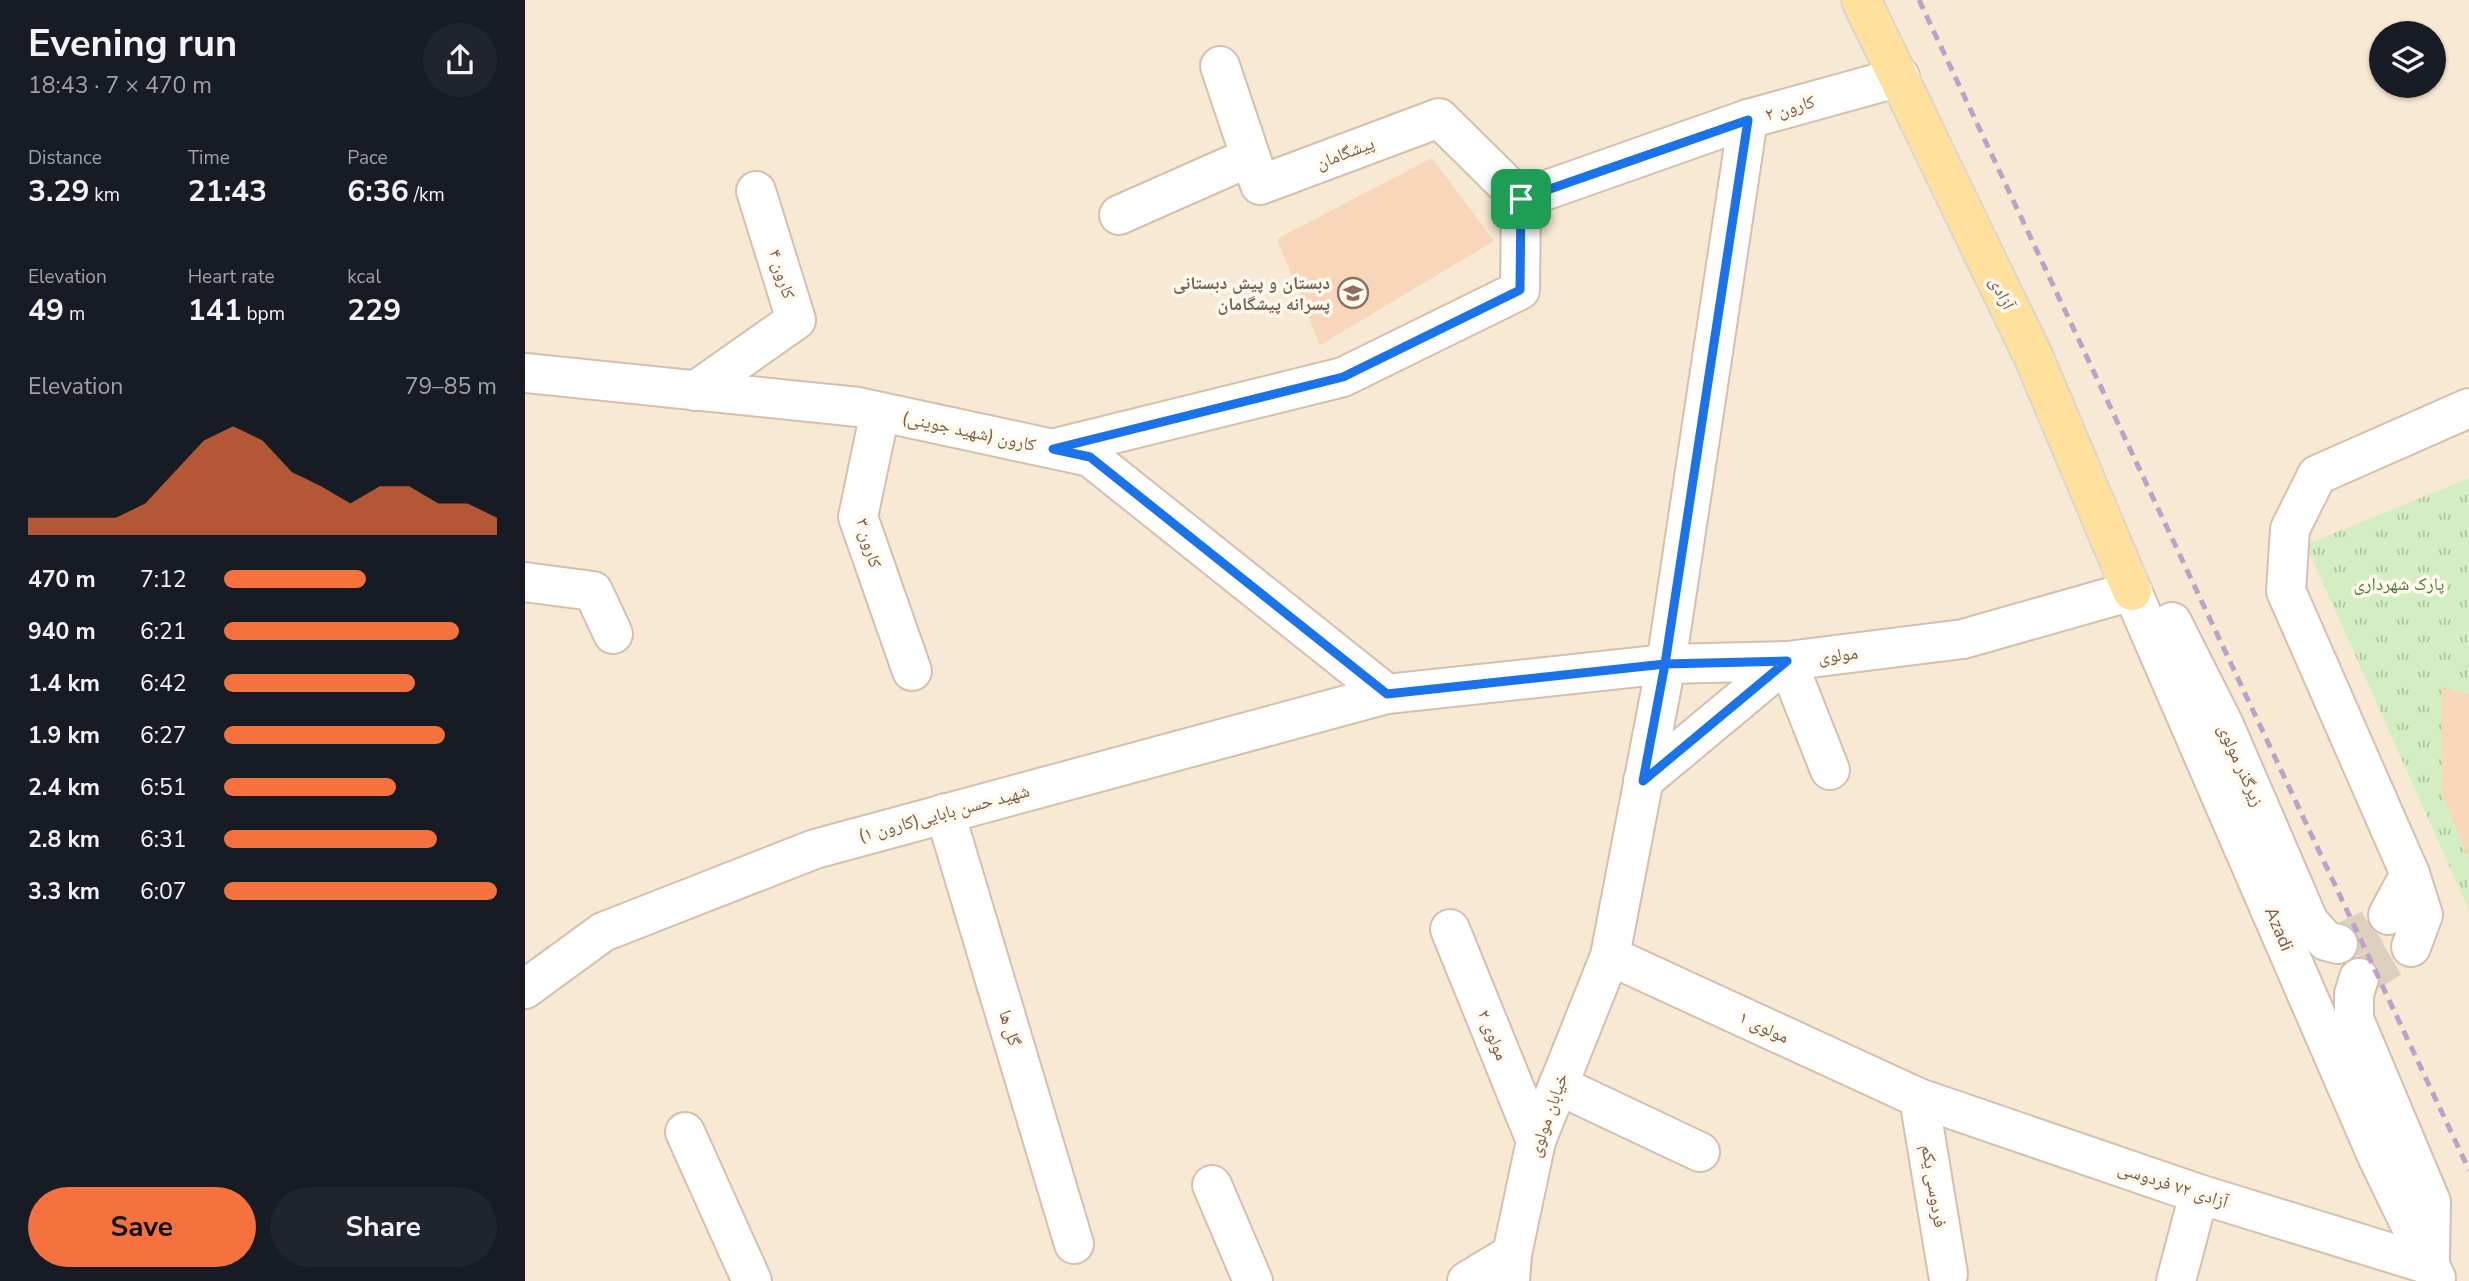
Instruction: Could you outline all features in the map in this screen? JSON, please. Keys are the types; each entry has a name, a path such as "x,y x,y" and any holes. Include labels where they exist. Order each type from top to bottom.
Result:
{"main road":[{"name":"آزادی","path":"1861,0 2034,358 2132,592"}],"street":[{"name":"پیشگامان","path":"1220,66 1260,185 1439,118 1521,199"},
{"name":"کارون ۲","path":"1521,199 1748,120 1900,77"},
{"path":"1610,956 1665,664 1748,120"},
{"path":"1119,215 1250,157"},
{"name":"کارون ۴","path":"695,391 796,320 756,191"},
{"path":"1053,449 1343,377 1520,290 1521,199"},
{"name":"کارون (شهید جوینی)","path":"525,373 880,412 1090,457 1387,694"},
{"path":"2411,947 2423,915 2410,874 2286,592 2290,529 2317,475 2465,411"},
{"name":"کارون ۳","path":"880,412 858,517 912,671"},
{"path":"525,582 593,591 613,634"},
{"name":"مولوی","path":"1665,664 1787,661 1963,639 2132,592"},
{"name":"زیرگذر مولوی","path":"2132,592 2167,614 2224,725 2309,922 2326,941 2338,944"},
{"name":"Azadi","path":"2132,592 2427,1276"},
{"path":"1643,781 1787,661 1830,770"},
{"path":"1387,694 1665,664"},
{"name":"شهید حسن بابایی(کارون ۱)","path":"525,989 603,932 815,849 1387,694"},
{"name":"گل ها","path":"945,813 1074,1244"},
{"path":"2388,915 2410,874"},
{"name":"مولوی ۲","path":"1450,929 1537,1141"},
{"name":"خیابان مولوی","path":"1511,1268 1537,1141 1610,956"},
{"name":"مولوی ۱","path":"1610,956 1919,1098"},
{"path":"2359,978 2354,994 2354,1019 2431,1202 2427,1276"},
{"path":"1558,1085 1700,1152"},
{"name":"آزادی ۷۲ فردوسی","path":"1919,1098 2427,1276"},
{"name":"فردوسی یکم","path":"1919,1098 1948,1274"},
{"path":"685,1132 753,1281"},
{"path":"1212,1185 1253,1281"},
{"path":"2176,1281 2199,1195"},
{"path":"1467,1281 1511,1268"}],"shaded area":[{"path":"525,0 2469,0 2469,1281 525,1281"}],"green space":[{"name":"پارک شهرداری","path":"2469,478 2469,910 2306,545"}],"building":[{"name":"دبستان و پیش دبستانی پسرانه پیشگامان","path":"1432,158 1494,241 1320,345 1277,239"},
{"path":"2441,688 2469,694 2469,860 2442,794"}],"tunnel":[{"path":"2338,944 2370,929 2388,915"},
{"path":"2359,978 2411,947"}],"railway":[{"path":"1919,0 2469,1170"}],"place":[{"name":"دبستان و پیش دبستانی پسرانه پیشگامان","path":"1353,293"}],"route":[{"path":"1521,199 1520,290 1343,377 1053,449 1090,457 1387,694 1665,664 1643,781 1787,661 1665,664 1748,120 1521,199"}]}
